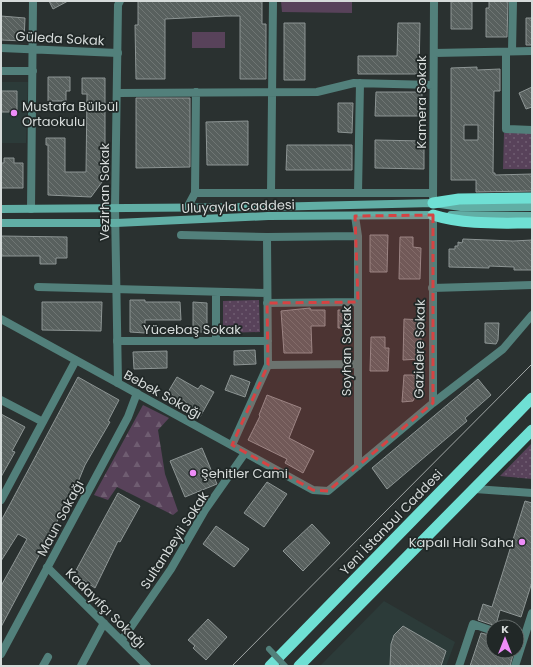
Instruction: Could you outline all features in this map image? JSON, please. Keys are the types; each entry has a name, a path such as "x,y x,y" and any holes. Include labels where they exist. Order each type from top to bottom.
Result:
{"highway":[{"path":"432,198 532,198"},
{"path":"433,215 448,220 477,223 532,223"},
{"name":"Yeni İstanbul Caddesi","path":"270,666 532,398"},
{"path":"299,666 476,489 532,430"}],"main road":[{"name":"Uluyayla Caddesi","path":"1,209 187,208 432,198 475,207 532,207"},
{"name":"Uluyayla Caddesi","path":"1,223 116,223 268,216 532,216"}],"street":[{"path":"31,209 33,1"},
{"name":"Vezirhan Sokak","path":"118,383 115,208 118,5 120,1"},
{"path":"271,193 273,1"},
{"name":"Kamera Sokak","path":"432,198 434,1"},
{"path":"513,1 509,52 506,129 532,130"},
{"name":"Güleda Sokak","path":"1,48 33,48 118,53"},
{"path":"434,53 532,51"},
{"path":"1,72 33,71"},
{"path":"117,92 318,92 354,83 434,85"},
{"path":"358,193 360,83"},
{"path":"187,208 195,193 196,92"},
{"path":"195,193 358,193 432,198"},
{"name":"Gazidere Sokak","path":"313,490 328,491 433,402 433,215"},
{"name":"Soyhan Sokak","path":"356,216 358,236 358,466"},
{"path":"181,236 358,236"},
{"path":"232,446 268,365 267,237"},
{"path":"432,288 532,285"},
{"path":"38,287 267,293"},
{"path":"216,292 216,341"},
{"path":"267,303 358,302"},
{"path":"433,402 503,349 532,315"},
{"name":"Bebek Sokağı","path":"1,319 313,490"},
{"name":"Yücebaş Sokak","path":"117,341 268,341"},
{"path":"1,500 76,360"},
{"path":"268,365 358,364"},
{"name":"Maun Sokağı","path":"1,654 128,417 137,393"},
{"path":"1,400 43,422"},
{"name":"Sultanbeyli Sokak","path":"122,640 171,569 205,510 245,453"},
{"path":"476,489 532,493"},
{"name":"Kadayıfçı Sokağı","path":"47,567 147,666"},
{"path":"525,634 532,613"},
{"path":"81,666 104,623"},
{"path":"459,666 473,624 485,628"},
{"path":"269,649 285,666"},
{"path":"44,666 48,657"}],"highlighted area":[{"path":"433,215 433,403 328,491 313,490 232,445 268,365 267,303 358,302 355,216"}],"shaded area":[{"name":"Mustafa Bülbül Ortaokulu","path":"1,82 28,82 26,143 1,143"},
{"path":"384,601 455,642 446,666 320,666"}],"green space":[{"path":"281,1 352,1 352,13 282,12"},
{"path":"192,32 225,32 225,48 192,48"},
{"path":"504,133 532,133 532,169 503,169"},
{"path":"259,300 260,332 223,333 223,301"},
{"path":"143,405 169,418 158,430 165,474 178,511 173,515 117,487 108,500 94,495"},
{"path":"532,443 532,479 500,476"}],"building":[{"path":"49,1 68,1 53,9"},
{"path":"138,1 262,1 262,24 266,24 266,79 240,79 240,16 226,16 165,19 165,79 136,79 135,25 138,25"},
{"path":"451,1 472,1 472,29 451,29"},
{"path":"489,1 508,1 507,37 486,37 486,8 489,8"},
{"path":"1,16 25,18 24,41 1,40"},
{"path":"526,18 532,18 532,45 526,45"},
{"path":"284,23 305,23 305,80 284,80"},
{"path":"398,23 420,23 419,74 358,74 358,56 397,56"},
{"path":"477,67 477,70 500,69 500,91 494,91 493,173 495,173 495,175 532,174 532,191 476,192 476,180 451,180 451,68","holes":["464,125 478,125 478,140 464,140"]},
{"path":"48,77 70,77 70,91 66,91 66,101 48,101"},
{"path":"82,78 105,78 105,178 91,197 48,195 48,145 46,145 46,138 65,138 65,172 86,172 87,94 82,94"},
{"path":"532,87 532,107 526,109 519,93"},
{"path":"1,91 17,91 17,112 1,112"},
{"path":"376,92 422,92 422,116 375,116"},
{"path":"136,98 190,98 190,167 136,168"},
{"path":"338,103 353,103 352,133 338,132"},
{"path":"248,121 248,165 207,165 206,122"},
{"path":"375,140 424,141 424,169 375,168"},
{"path":"287,145 352,145 352,170 286,170"},
{"path":"4,158 14,158 14,163 23,163 23,188 1,188 1,163 4,163"},
{"path":"370,235 388,235 387,272 370,272"},
{"path":"1,236 67,237 67,258 56,258 56,264 40,264 40,256 1,256"},
{"path":"400,237 413,237 413,247 421,248 420,279 399,279"},
{"path":"463,239 513,241 532,240 532,270 514,270 514,267 489,266 489,268 449,267 449,249 455,249 455,246 458,246 458,242 462,243"},
{"path":"130,300 145,300 145,302 180,302 181,320 145,320 145,333 130,332"},
{"path":"42,302 102,302 101,331 42,330"},
{"path":"193,302 207,303 207,332 193,332"},
{"path":"310,308 311,310 325,310 325,326 311,326 312,353 284,353 281,311"},
{"path":"338,310 350,310 351,328 338,328"},
{"path":"404,319 422,320 420,359 403,360"},
{"path":"485,323 499,323 498,340 496,344 485,343"},
{"path":"371,337 385,337 385,348 389,348 388,371 370,371"},
{"path":"255,350 256,364 234,365 234,351"},
{"path":"167,351 167,368 134,369 133,352"},
{"path":"231,375 250,382 245,397 225,390"},
{"path":"404,375 420,375 421,384 413,401 402,402"},
{"path":"78,377 119,400 108,421 110,422 85,465 78,482 1,627 1,586 27,539 18,534 1,561 1,521"},
{"path":"177,377 198,389 201,385 214,392 200,417 165,397"},
{"path":"478,379 491,395 465,418 467,421 387,489 372,468"},
{"path":"267,395 301,408 289,438 314,451 303,473 285,463 287,459 248,440 260,416 259,415"},
{"path":"1,414 25,427 12,451 15,452 1,477"},
{"name":"Şehitler Cami","path":"202,448 217,484 185,497 170,461"},
{"path":"267,482 287,494 264,527 244,513"},
{"path":"118,493 140,506 120,542 118,541 95,588 74,574"},
{"name":"Kapalı Halı Saha","path":"525,501 532,503 532,582 521,617 500,610 498,619 485,619 485,622 478,620 483,604 492,607"},
{"path":"312,524 330,543 303,571 283,551"},
{"path":"216,526 249,549 234,567 203,544"},
{"path":"208,619 227,637 206,660 193,648 195,646 188,640"},
{"path":"403,626 446,651 441,666 390,666 391,644 394,635"},
{"path":"481,633 485,634 485,659 512,659 510,666 470,666"}],"tram line":[{"path":"232,666 532,364"}],"place":[{"name":"Mustafa Bülbül Ortaokulu","path":"14,113"},
{"name":"Şehitler Cami","path":"193,473"},
{"name":"Kapalı Halı Saha","path":"522,542"}]}
